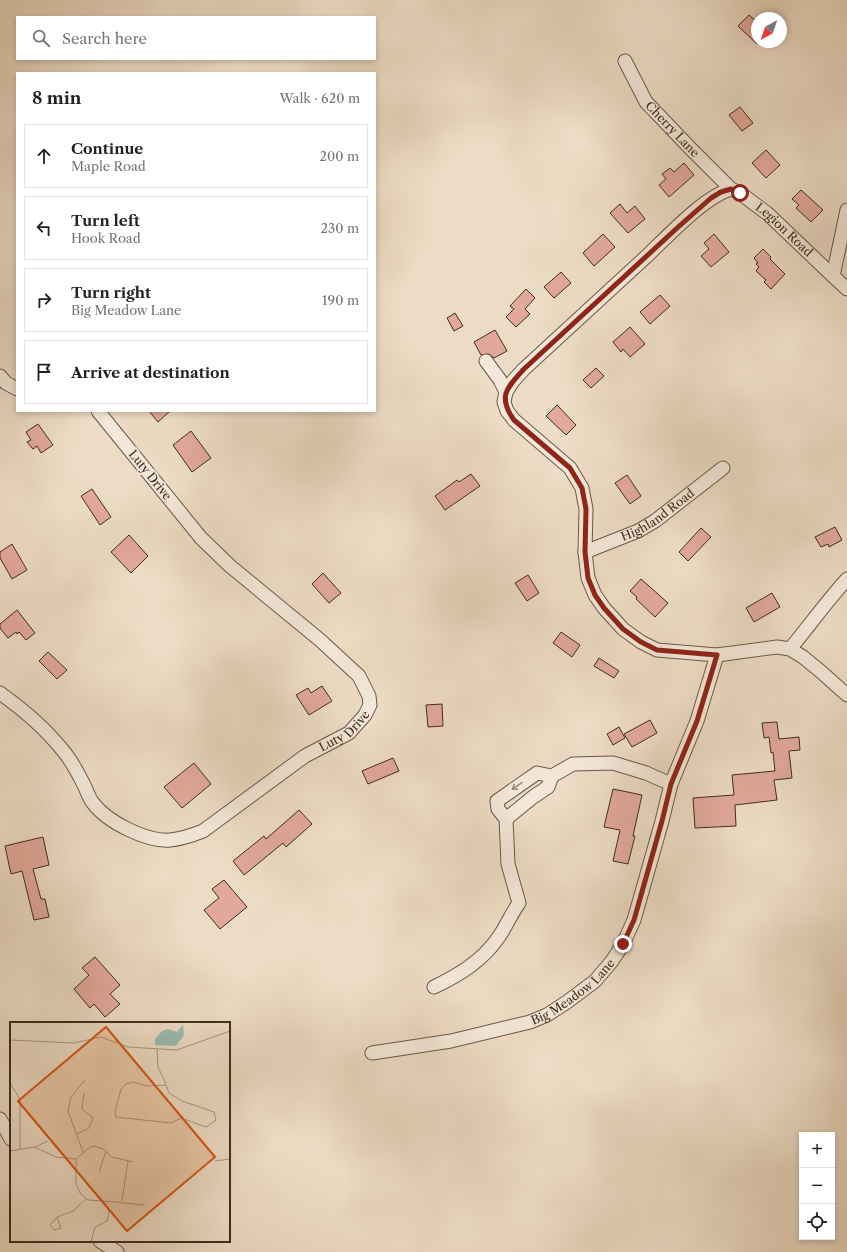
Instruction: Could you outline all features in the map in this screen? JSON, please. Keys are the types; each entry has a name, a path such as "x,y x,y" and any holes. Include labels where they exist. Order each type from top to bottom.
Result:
{"street":[{"name":"Cherry Lane","path":"624,61 646,102 731,189"},
{"name":"Legion Road","path":"731,189 740,193 768,214 847,289"},
{"path":"731,189 721,192 711,198 524,369 513,381 506,392 504,402 507,411 514,420 570,468 582,488 586,509 585,552 588,578 595,595 604,608 623,629 641,642 657,650 717,655 777,647 790,649 803,657 847,695"},
{"path":"833,276 847,210"},
{"path":"486,361 500,380 506,392"},
{"path":"0,376 6,383 16,388"},
{"name":"Luty Drive","path":"0,693 27,713 43,728 65,753 76,769 92,802 102,813 128,829 153,839 170,840 203,831 305,756 349,733 365,715 370,704 369,696 359,676 320,640 230,566 201,538 99,412"},
{"name":"Highland Road","path":"585,552 638,531 655,521 723,468"},
{"path":"790,649 823,605 847,579"},
{"name":"Big Meadow Lane","path":"372,1053 451,1040 530,1022 547,1015 595,981 612,961 634,920 671,784 697,721 717,655"},
{"path":"434,987 460,974 488,952 499,938 519,902 508,864 506,819 498,809 497,801 537,773 552,776 574,764 613,764 646,773 671,784"},
{"path":"506,819 548,787 552,776"},
{"path":"0,1119 10,1137"},
{"path":"101,1242 117,1252"}],"building":[{"path":"749,15 751,17 751,38 738,26"},
{"path":"740,107 753,123 742,131 729,115"},
{"path":"766,150 780,165 766,178 752,163"},
{"path":"684,163 694,175 669,197 659,185 666,179 662,174 670,168 674,172"},
{"path":"801,190 823,210 811,222 796,208 799,205 792,199"},
{"path":"620,204 627,213 635,206 645,219 628,233 610,213"},
{"path":"603,234 615,247 594,266 583,253"},
{"path":"714,234 729,252 711,267 701,256 709,249 704,243"},
{"path":"763,249 771,257 770,259 785,274 771,289 764,282 766,280 756,271 759,267 754,258"},
{"path":"561,272 571,283 554,298 544,287"},
{"path":"526,289 535,298 525,309 530,314 516,327 506,317 514,309 510,306"},
{"path":"660,295 670,306 650,324 640,312"},
{"path":"455,313 463,326 454,331 447,318"},
{"path":"630,327 645,344 630,357 623,349 621,352 613,342"},
{"path":"495,330 507,351 494,358 489,354 481,355 474,342"},
{"path":"596,368 604,376 591,388 583,380"},
{"path":"557,405 576,425 566,435 546,416"},
{"path":"150,412 169,412 158,422"},
{"path":"38,424 53,445 41,453 37,446 33,449 27,442 31,440 26,432"},
{"path":"191,431 211,458 192,472 173,445"},
{"path":"471,474 480,486 445,510 435,496 457,480 459,482"},
{"path":"627,475 641,496 630,504 615,483"},
{"path":"92,489 111,517 100,525 81,496"},
{"path":"835,527 842,540 829,547 828,544 821,547 815,537"},
{"path":"701,528 711,537 688,561 679,552"},
{"path":"129,535 148,556 131,573 111,552"},
{"path":"12,544 27,570 12,579 0,558 0,552"},
{"path":"323,573 341,593 329,603 312,584"},
{"path":"528,575 539,593 527,601 515,583"},
{"path":"641,579 668,603 655,617 636,599 637,597 630,591"},
{"path":"772,593 780,607 754,622 746,608"},
{"path":"17,610 35,633 26,640 19,632 17,634 16,632 8,638 0,628 0,624"},
{"path":"561,632 580,645 572,657 553,643"},
{"path":"48,652 67,670 57,679 39,661"},
{"path":"599,658 619,671 614,678 594,666"},
{"path":"322,686 332,701 309,715 296,695 308,688 311,693"},
{"path":"442,704 443,726 428,727 426,705"},
{"path":"650,720 657,733 632,747 624,734"},
{"path":"777,722 779,739 799,737 800,750 789,751 792,778 774,780 777,800 735,805 736,826 695,828 693,798 734,795 732,775 775,771 773,752 771,753 769,737 764,738 762,723"},
{"path":"619,727 625,738 613,745 607,734"},
{"path":"393,758 399,771 368,784 362,771"},
{"path":"194,763 211,784 182,808 164,787"},
{"path":"613,789 642,795 633,836 635,836 628,864 613,861 620,830 604,827"},
{"path":"299,810 312,824 286,847 283,843 244,875 233,861 264,836 266,839"},
{"path":"43,837 49,865 33,869 41,899 45,899 49,917 34,920 22,871 11,874 5,846"},
{"path":"224,880 247,907 220,929 204,910 219,898 212,889"},
{"path":"95,957 120,985 110,994 120,1004 105,1017 94,1004 90,1008 74,989 89,975 82,968"}],"route":[{"path":"623,944 634,920 671,784 697,721 717,655 657,650 641,642 623,629 604,608 595,595 588,578 585,552 586,509 582,488 570,468 514,420 507,411 504,402 506,392 513,381 524,369 711,198 721,192 731,189 740,193"}]}
